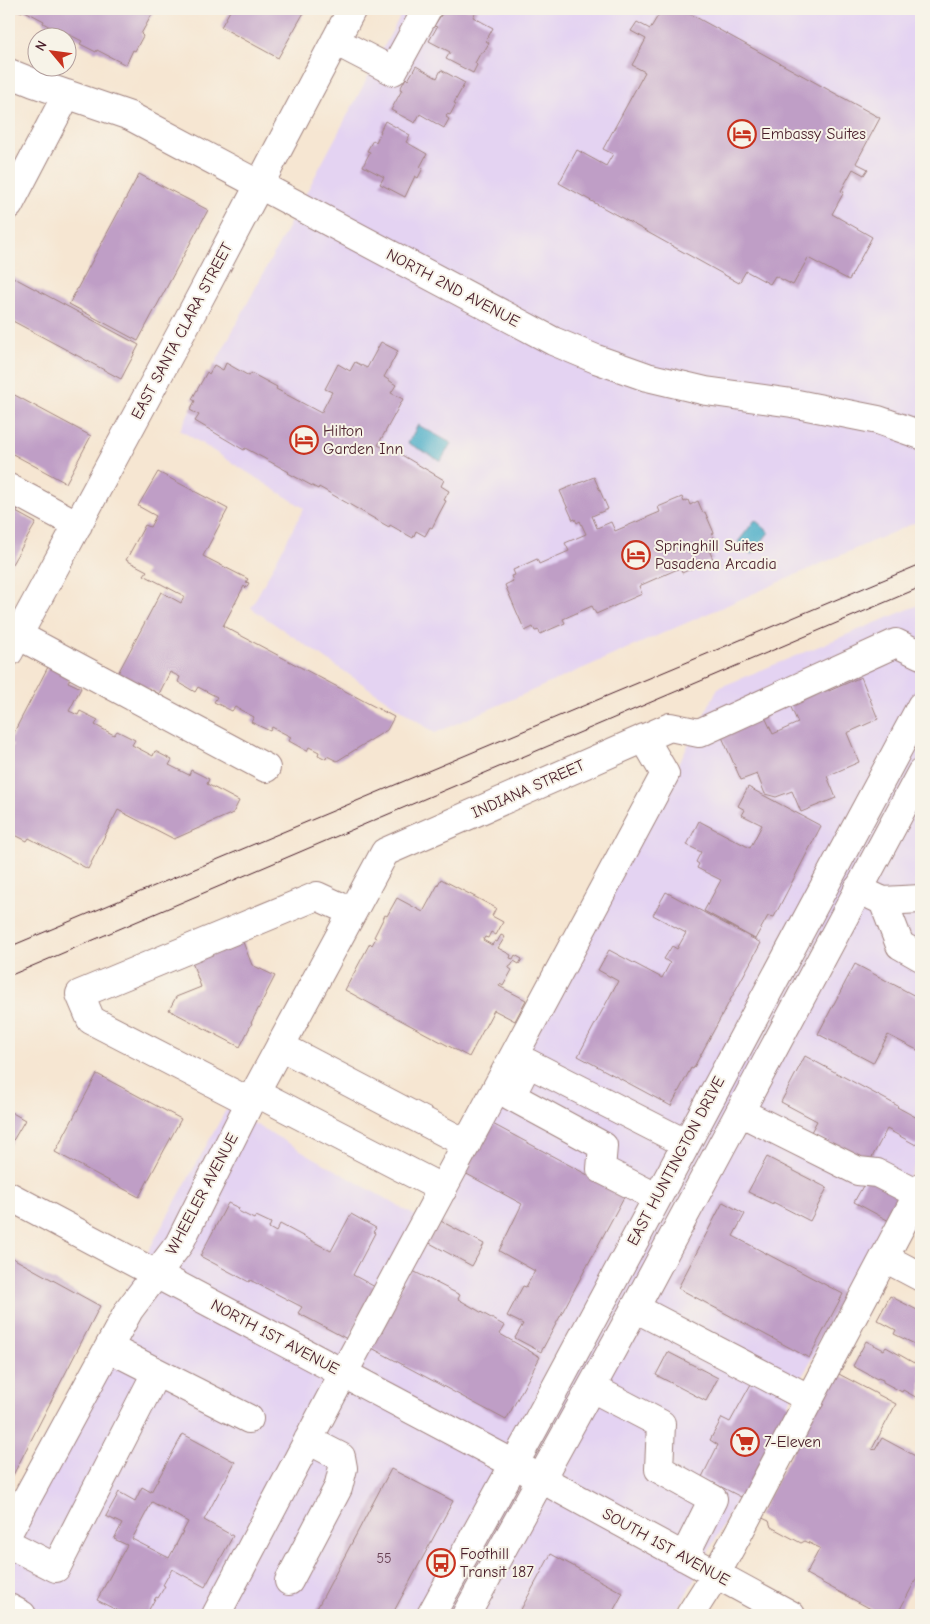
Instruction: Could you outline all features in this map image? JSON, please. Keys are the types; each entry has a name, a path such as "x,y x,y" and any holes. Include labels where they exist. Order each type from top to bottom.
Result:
{"street":[{"name":"EAST SANTA CLARA STREET","path":"14,644 352,9"},
{"path":"335,42 393,71 426,9"},
{"name":"NORTH 2ND AVENUE","path":"9,73 130,116 553,341 596,359 647,377 706,391 792,403 878,420 921,435"},
{"path":"9,205 16,175 67,94"},
{"path":"9,488 78,524"},
{"name":"INDIANA STREET","path":"385,852 670,727 699,732 896,643 921,655"},
{"path":"14,644 266,768"},
{"name":"EAST HUNTINGTON DRIVE","path":"430,1615 514,1464 646,1192 675,1138 921,706"},
{"path":"217,1615 343,1374 665,774 644,738"},
{"name":"EAST HUNTINGTON DRIVE","path":"466,1615 592,1388 921,773"},
{"name":"WHEELER AVENUE","path":"9,1531 129,1310 179,1244 253,1097 385,852"},
{"path":"858,890 883,902 921,898"},
{"path":"352,912 318,896 80,994 91,1020 443,1189"},
{"path":"883,902 900,945 921,957"},
{"path":"280,1046 467,1144"},
{"path":"646,1192 602,1158 511,1096 528,1063 675,1138"},
{"path":"690,1615 716,1574 920,1191 877,1173 858,1171 740,1112"},
{"name":"NORTH 1ST AVENUE","path":"9,1196 541,1479"},
{"path":"885,1258 921,1277"},
{"path":"635,1308 810,1399"},
{"path":"109,1348 249,1419"},
{"path":"9,1544 56,1568 156,1373"},
{"path":"592,1388 661,1424 659,1469 713,1499 684,1556"},
{"path":"289,1581 338,1488 343,1468 341,1457 308,1440"},
{"name":"SOUTH 1ST AVENUE","path":"541,1479 791,1615"},
{"path":"9,1608 22,1615"}],"shaded area":[{"path":"404,9 921,9 921,520 435,733 251,608 304,508 180,430"},
{"path":"921,604 921,1154 675,1615 9,1615 9,1504 227,1108 435,1227 718,688"}],"water":[{"path":"418,425 451,443 441,461 408,443"},
{"path":"755,520 769,532 752,555 738,542"}],"building":[{"path":"16,9 155,9 141,34 143,36 135,51 133,50 126,65 97,50 96,52 80,44 82,41 78,39 78,28 52,28 43,23 44,21 23,10 22,12"},
{"path":"231,9 306,9 278,58 221,27"},
{"path":"445,9 475,9 477,10 473,17 493,28 486,41 489,43 475,63 477,65 473,73 446,59 450,52 429,41 437,27 434,26"},
{"name":"Embassy Suites","path":"662,9 681,9 880,118 856,163 868,169 864,175 853,169 841,191 844,192 832,214 872,237 849,280 808,258 793,285 775,276 770,284 746,271 739,283 559,183 577,150 606,166 613,154 603,149 645,72 632,65 646,39 631,31 637,22 650,29"},
{"path":"416,66 437,78 441,70 465,83 450,115 447,114 446,117 449,119 444,128 420,114 415,123 391,110 406,78 408,80"},
{"path":"385,121 410,135 406,142 427,154 420,167 423,168 418,178 415,176 405,197 380,184 384,177 363,166 370,152 367,151 373,140 376,142"},
{"path":"139,174 208,210 138,341 69,304"},
{"path":"9,275 139,345 121,379 9,319"},
{"name":"Hilton Garden Inn","path":"381,342 398,351 384,377 396,385 391,393 403,399 378,445 394,453 395,451 444,480 441,486 449,491 432,528 430,527 425,536 416,531 413,538 390,525 389,527 319,487 318,489 245,448 244,450 195,421 199,415 190,410 195,401 192,399 207,372 209,374 214,365 223,370 226,363 249,376 251,373 321,413 332,392 325,389 338,364 350,371 355,362 367,368"},
{"path":"9,392 91,436 66,483 9,452"},
{"path":"158,472 228,509 203,556 248,579 246,582 249,583 246,588 244,586 223,626 394,717 387,730 337,761 327,756 326,759 318,755 319,752 309,747 307,751 289,741 291,737 272,727 270,731 251,722 254,717 235,707 232,711 214,702 217,697 198,687 195,692 178,682 180,677 170,672 159,694 148,688 146,692 116,677 161,592 181,603 184,596 144,575 147,571 126,560 145,525 150,527 156,516 138,506"},
{"name":"Springhill Suites Pasadena Arcadia","path":"594,477 608,509 592,516 597,528 611,522 615,531 660,512 658,507 682,497 684,502 688,500 690,505 698,501 714,533 712,534 717,546 709,550 713,559 682,573 680,568 639,586 642,594 596,614 592,606 563,619 565,623 540,634 539,630 535,631 533,627 525,631 505,585 513,581 511,576 515,575 513,570 537,559 539,564 569,551 565,543 586,534 580,521 577,523 575,519 573,520 560,491"},
{"path":"9,502 19,507 16,512 36,523 9,569"},
{"path":"49,665 71,677 68,682 81,688 69,711 78,715 80,711 98,720 95,725 114,735 117,731 135,740 132,745 153,756 155,751 172,760 169,765 189,775 191,770 209,779 207,784 239,801 233,813 174,839 118,810 88,869 29,838 27,841 9,832 9,751 13,745 9,742"},
{"path":"861,677 878,719 847,733 859,762 827,776 836,798 801,812 792,791 776,797 765,794 757,774 741,780 722,737 764,715 773,734 798,723 789,703 828,687 829,691"},
{"path":"748,787 821,826 774,917 768,916 755,939 704,911 721,880 697,868 699,864 696,862 701,852 687,845 699,821 750,848 762,825 742,815 745,810 738,806"},
{"path":"441,879 496,908 492,916 503,922 496,935 491,932 488,938 485,937 483,940 492,945 495,941 497,942 501,935 505,937 498,948 511,955 510,958 513,959 515,955 522,959 519,964 514,961 509,966 512,970 503,986 500,984 499,986 526,1000 515,1021 494,1010 469,1057 345,990 370,943 372,945 376,938 374,937 385,915 387,916 397,898 423,912"},
{"path":"666,892 761,943 671,1106 578,1056 618,981 598,970 609,950 662,978 670,963 664,959 672,946 677,949 686,933 653,915"},
{"path":"243,942 252,965 275,976 240,1047 169,1010 176,997 201,987 192,962"},
{"path":"855,964 921,999 921,1052 888,1035 873,1063 818,1034"},
{"path":"805,1056 921,1120 921,1135 916,1145 887,1129 869,1163 811,1132 817,1121 781,1102"},
{"path":"97,1074 181,1119 139,1197 55,1152"},
{"path":"9,1111 25,1120 11,1144 9,1143"},
{"path":"489,1122 625,1195 541,1352 515,1338 523,1324 507,1316 523,1286 526,1287 535,1271 499,1251 522,1204 463,1172"},
{"path":"767,1157 827,1188 810,1221 773,1202 773,1204 748,1192"},
{"path":"868,1177 904,1196 891,1222 854,1202"},
{"path":"723,1202 745,1214 733,1236 843,1294 809,1358 678,1288"},
{"path":"228,1203 239,1208 238,1211 254,1219 256,1216 271,1223 269,1228 276,1232 280,1224 331,1251 351,1214 376,1228 353,1275 377,1288 347,1339 298,1313 302,1307 200,1256"},
{"path":"437,1219 484,1244 472,1266 426,1241"},
{"path":"9,1256 100,1306 9,1483"},
{"path":"411,1270 460,1295 458,1299 505,1326 500,1334 540,1357 506,1420 370,1347"},
{"path":"890,1296 921,1312 921,1347 894,1334 896,1330 877,1320"},
{"path":"866,1341 884,1350 886,1347 921,1365 921,1400 853,1366"},
{"path":"668,1352 718,1378 706,1401 656,1375"},
{"path":"835,1372 896,1404 872,1449 875,1450 882,1438 921,1459 921,1570 897,1615 882,1615 806,1574 820,1548 805,1541 801,1543 771,1527 769,1521 758,1516"},
{"path":"751,1384 792,1406 743,1498 702,1477 718,1445 710,1440 722,1418 730,1422"},
{"path":"183,1434 235,1462 204,1520 233,1536 205,1587 172,1569 163,1585 165,1586 146,1615 126,1615 97,1600 127,1545 114,1539 122,1524 106,1516 119,1492 135,1501 142,1487 151,1492","holes":["152,1502 188,1522 169,1558 132,1539"]},
{"path":"391,1469 453,1501 392,1615 314,1614"},
{"path":"551,1554 623,1593 611,1615 518,1615"}],"tram line":[{"path":"9,947 921,564"},
{"path":"9,976 921,587"}],"place":[{"name":"Embassy Suites","path":"742,134"},
{"name":"Hilton Garden Inn","path":"304,440"},
{"name":"Springhill Suites Pasadena Arcadia","path":"636,555"},
{"name":"7-Eleven","path":"745,1442"},
{"name":"Foothill Transit 187","path":"441,1563"}]}
